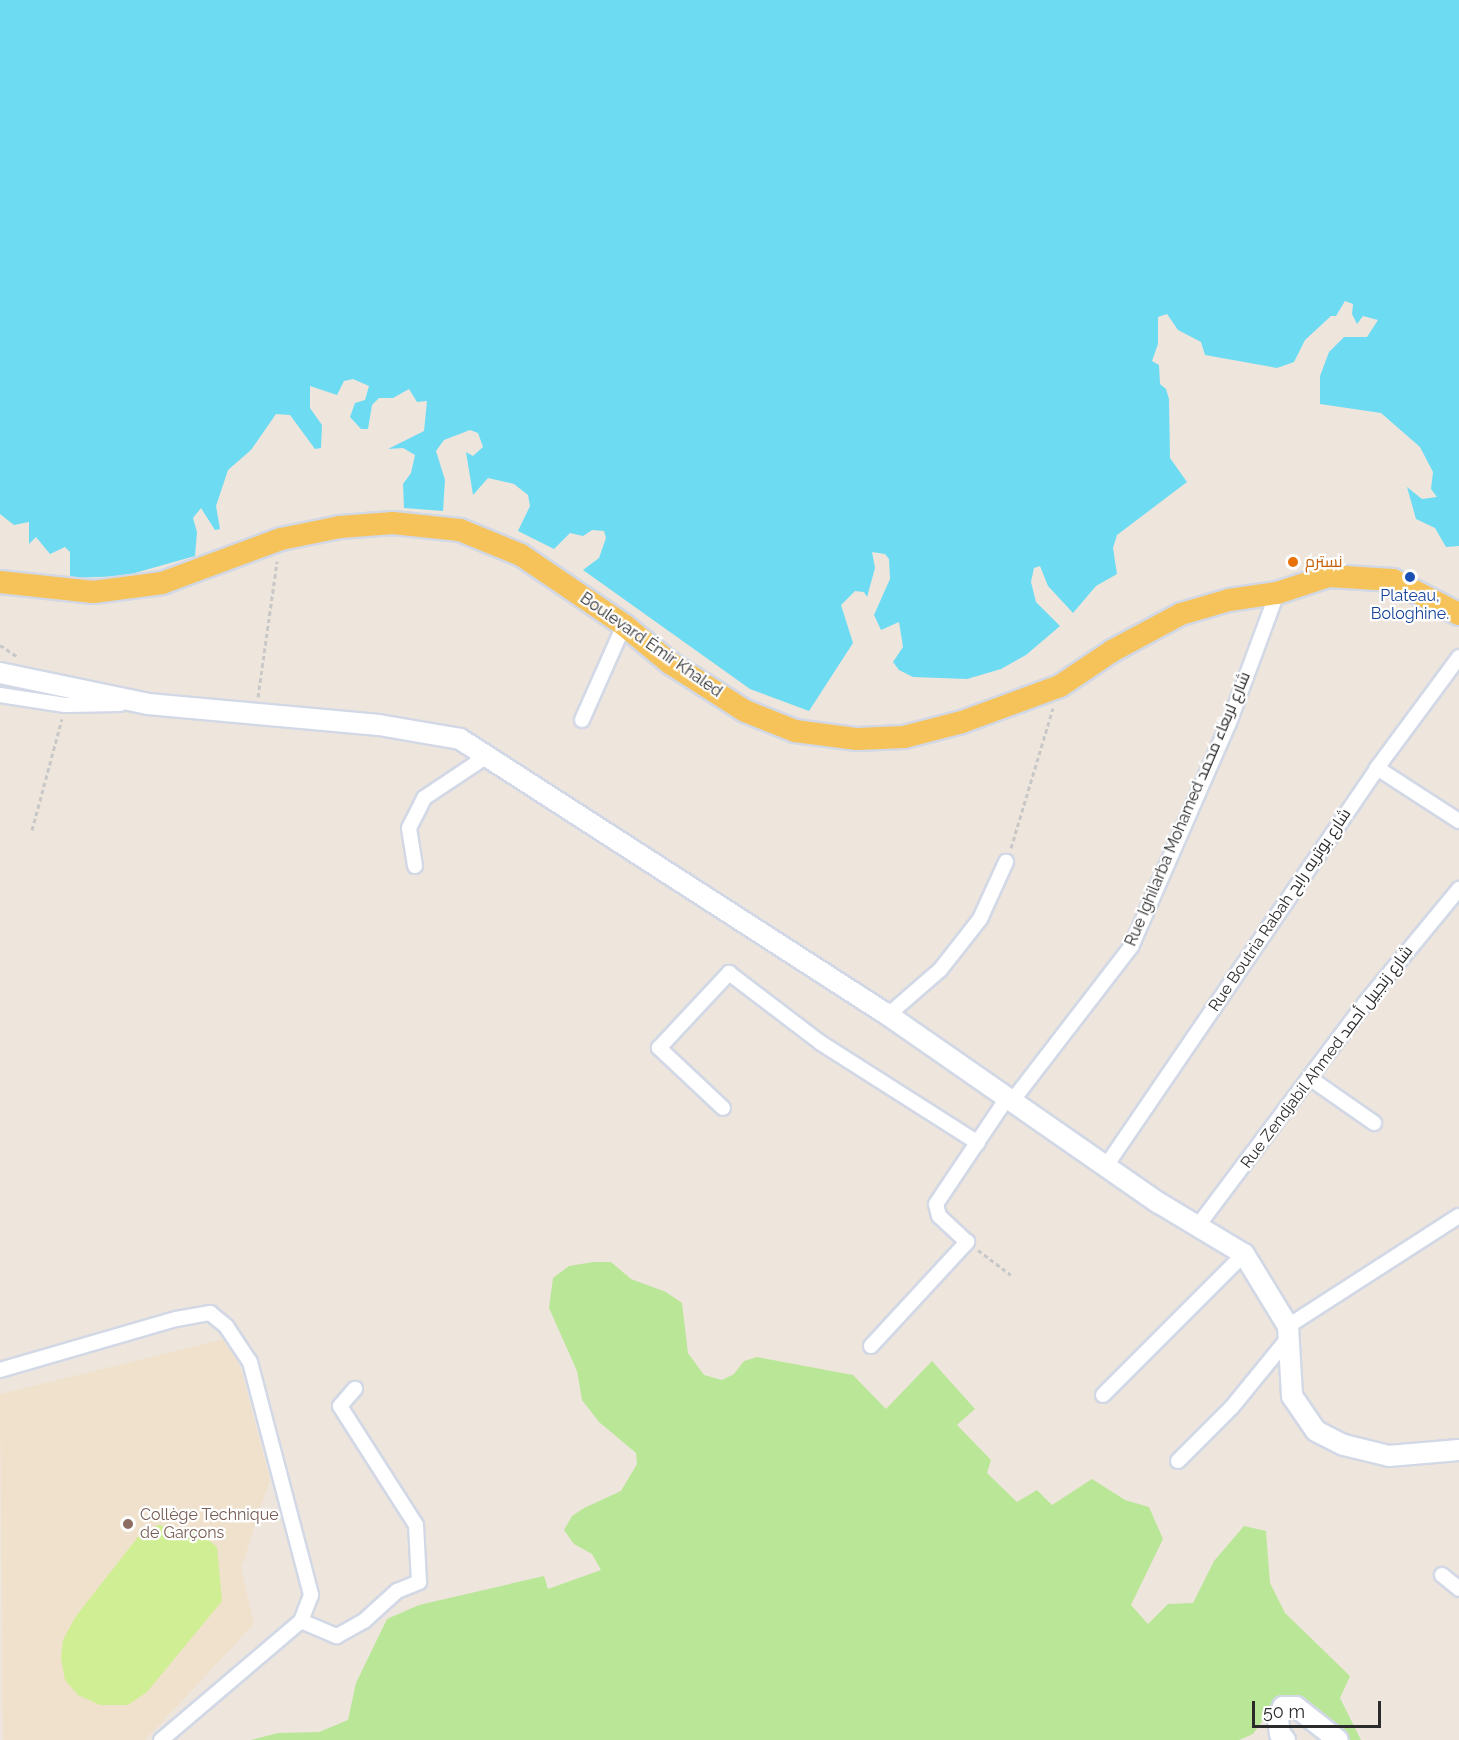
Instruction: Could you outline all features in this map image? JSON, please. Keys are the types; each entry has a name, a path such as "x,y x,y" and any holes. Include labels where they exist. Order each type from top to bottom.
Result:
{"main road":[{"name":"Boulevard Émir Khaled","path":"0,582 93,592 162,583 281,538 340,527 393,523 460,530 521,555 624,625 670,663 745,711 795,731 857,739 904,738 962,722 1060,686 1112,651 1181,614 1228,600 1277,592 1329,576 1393,580 1437,599 1459,614"},
{"path":"0,673 148,704 380,725 460,739 888,1015 1106,1166 1197,1227 1244,1254 1289,1331 1292,1396 1316,1431 1344,1445 1389,1456 1459,1450"},
{"path":"1285,1740 1280,1734 1278,1719 1282,1707 1296,1707 1338,1740"}],"street":[{"name":"Rue Ighilarba Mohamed شارع لربعاء محمد","path":"967,1242 935,1208 1010,1099 1131,947 1229,723 1277,592"},
{"path":"582,720 624,625"},
{"name":"Rue Boutria Rabah شارع بوتريه رابح","path":"1106,1166 1377,768 1459,657"},
{"path":"0,694 65,705 148,704"},
{"path":"416,866 409,828 424,798 487,756"},
{"path":"1377,768 1459,821"},
{"path":"888,1015 939,970 980,919 1006,862"},
{"name":"Rue Zendjabil Ahmed شارع زنجبيل أحمد","path":"1197,1227 1311,1079 1365,1003 1459,889"},
{"path":"723,1108 659,1048 729,973 821,1043 978,1143"},
{"path":"1311,1079 1374,1123"},
{"path":"1178,1461 1232,1407 1289,1331 1459,1216"},
{"path":"871,1346 967,1242"},
{"path":"1102,1395 1244,1254"},
{"path":"0,1370 176,1319 210,1313 226,1326 250,1362 311,1595 301,1621 161,1740"},
{"path":"301,1621 337,1636 364,1621 397,1591 419,1582 416,1525 340,1406 354,1389"},
{"path":"1442,1575 1459,1589"}],"path":[{"path":"257,714 264,633 281,538"},
{"path":"1006,862 1028,802 1060,686"},
{"path":"32,830 65,705"},
{"path":"967,1242 1011,1275"}],"shaded area":[{"name":"Collège Technique de Garçons","path":"232,1337 270,1479 241,1569 254,1624 145,1740 3,1740 0,1394"}],"green space":[{"path":"611,1262 631,1279 666,1292 682,1303 688,1353 704,1375 722,1380 734,1374 744,1361 757,1357 853,1375 886,1409 932,1361 975,1409 957,1425 991,1460 987,1473 1017,1502 1037,1490 1052,1505 1092,1479 1125,1500 1149,1507 1163,1539 1131,1605 1148,1624 1168,1604 1193,1603 1214,1561 1244,1526 1266,1531 1270,1583 1285,1613 1350,1676 1340,1698 1361,1740 1348,1740 1313,1707 1276,1702 1253,1734 1239,1740 251,1740 278,1733 319,1732 348,1720 356,1683 387,1619 419,1605 544,1576 548,1589 601,1570 592,1554 574,1544 564,1530 572,1516 621,1491 637,1464 636,1453 599,1422 582,1400 577,1371 549,1308 553,1278 569,1266"},
{"path":"157,1525 197,1530 217,1547 222,1601 147,1692 128,1705 100,1705 78,1695 65,1680 61,1658 63,1640 76,1616 138,1537"}],"water":[{"path":"0,0 1459,0 1459,546 1446,547 1435,528 1416,519 1407,487 1422,499 1437,497 1431,489 1433,472 1420,447 1381,413 1320,404 1320,376 1329,352 1344,337 1367,337 1378,320 1363,316 1357,324 1352,314 1353,304 1345,301 1336,316 1331,316 1305,340 1294,362 1277,368 1205,355 1201,342 1178,330 1167,314 1158,317 1158,344 1152,361 1159,365 1160,384 1166,389 1169,399 1170,458 1187,482 1117,535 1113,548 1117,574 1096,586 1073,613 1048,586 1040,566 1034,568 1031,582 1036,602 1060,626 1026,655 1001,669 967,679 913,677 899,670 893,662 903,647 899,622 881,630 874,615 890,579 889,559 885,554 872,552 875,568 867,597 864,592 855,591 841,605 853,643 809,711 750,689 583,570 599,558 606,538 604,531 592,530 583,536 570,533 554,549 518,531 530,506 528,495 514,484 488,478 473,495 466,452 473,456 483,447 478,433 470,430 444,440 436,451 445,480 443,511 404,508 403,484 411,473 415,455 403,448 388,449 424,431 427,401 417,402 409,389 393,398 379,398 372,405 368,429 361,429 350,417 355,403 365,400 369,386 353,379 344,381 337,395 310,386 310,408 322,425 321,448 315,449 290,415 276,414 251,450 228,470 216,506 220,529 215,530 201,508 193,518 197,532 195,556 124,576 70,578 70,552 65,547 50,554 36,537 29,544 29,522 14,525 0,514"}],"place":[{"name":"نسترم","path":"1293,562"},
{"name":"Plateau, Bologhine.","path":"1410,577"},
{"name":"Collège Technique de Garçons","path":"128,1524"}]}
